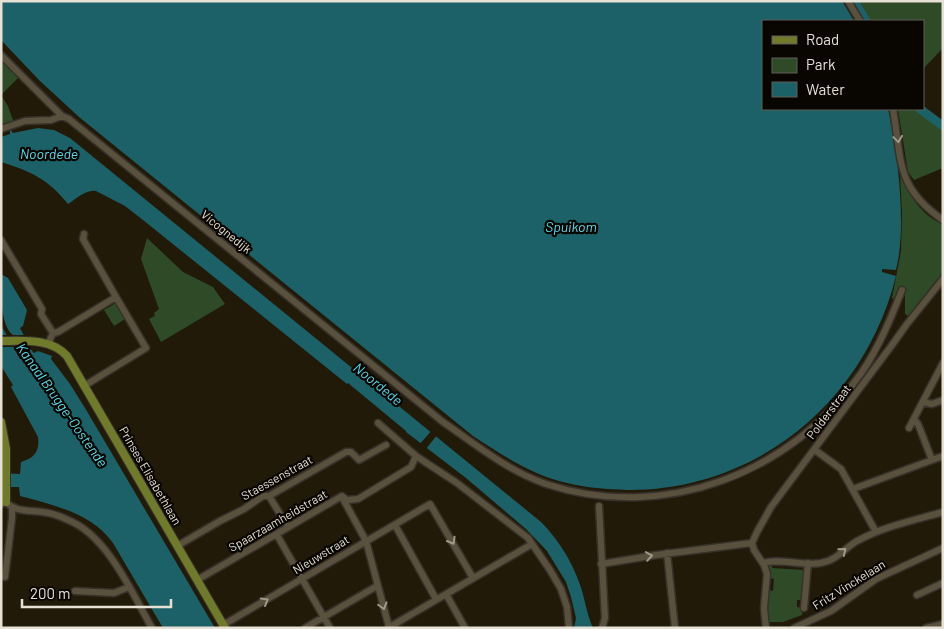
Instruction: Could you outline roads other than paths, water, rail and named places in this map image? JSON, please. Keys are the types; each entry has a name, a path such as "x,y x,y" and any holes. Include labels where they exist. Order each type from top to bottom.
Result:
{"main road":[{"name":"Prinses Elisabethlaan","path":"1,341 40,342 63,352 224,626"},
{"path":"1,422 6,505"}],"street":[{"path":"848,1 859,20"},
{"name":"Vicognedijk","path":"1,55 62,116 69,119 443,422 498,460 528,476 561,488 592,495 666,495 696,490 730,478 765,461 794,441 831,410 862,372 873,354 902,290"},
{"path":"893,110 902,169 913,193 922,204 943,220"},
{"path":"1,129 25,121 51,120 62,116"},
{"path":"84,234 84,239 146,348 84,386"},
{"path":"1,240 42,309 41,314 52,333"},
{"name":"Polderstraat","path":"752,543 765,516 892,346 906,324 943,279"},
{"path":"52,333 58,332 116,297"},
{"path":"48,344 52,333"},
{"path":"909,428 943,363"},
{"path":"923,402 932,404 943,400"},
{"path":"914,419 918,424 932,460"},
{"path":"378,423 416,456 451,478 518,530 532,544 561,589 567,608 569,628"},
{"name":"Staessenstraat","path":"178,546 244,509 263,496 269,496 346,452 351,452 359,460 386,445"},
{"path":"815,450 841,469 876,532"},
{"name":"Spaarzaamheidstraat","path":"197,580 342,496 347,500 358,499 411,467 416,456"},
{"path":"853,489 943,456"},
{"path":"269,496 288,527"},
{"path":"342,496 366,541 388,628 532,544"},
{"name":"Nieuwstraat","path":"224,626 430,504 473,578"},
{"path":"6,505 70,520 84,529 110,558 152,628"},
{"path":"5,577 12,518 6,505"},
{"path":"599,506 605,618 602,628"},
{"path":"763,563 828,562 858,540 876,532 943,512"},
{"path":"395,524 436,599"},
{"path":"277,535 330,628"},
{"path":"601,564 667,553 752,543 755,553 763,563 768,578 764,608 766,628"},
{"name":"Fritz Vinckelaan","path":"794,628 831,610 876,579 943,548"},
{"path":"667,553 675,628"},
{"path":"804,608 808,563"},
{"path":"917,594 943,582"},
{"path":"305,628 377,586"},
{"path":"75,591 114,593 129,587"},
{"path":"446,594 465,628"},
{"path":"926,628 943,624"}],"water":[{"name":"Spuikom","path":"1,1 842,1 853,20 762,20 762,110 888,110 898,168 901,233 896,270 882,269 882,272 896,276 881,321 859,362 832,399 799,430 761,456 720,475 675,486 627,490 604,489 567,483 530,470 473,436 79,117 39,80 1,40"},
{"name":"Noordede","path":"38,128 54,130 70,138 541,522 563,550 572,566 593,628 574,628 576,618 566,582 547,551 526,529 466,478 406,432 348,383 143,220 125,206 96,191 85,193 68,204 39,177 1,162 1,137 10,134 10,129 13,133"},
{"name":"Kanaal Brugge-Oostende","path":"1,274 8,278 27,310 23,326 20,328 32,351 52,356 51,359 85,408 215,628 163,628 113,543 94,524 83,517 58,507 20,496 19,487 1,487 1,473 20,474 21,462 33,456 37,450 38,437 11,387 13,385 1,366 1,325 20,359 26,357 9,330 3,316"}],"waterway":[{"path":"854,1 865,20"},
{"path":"921,110 943,126"}]}
